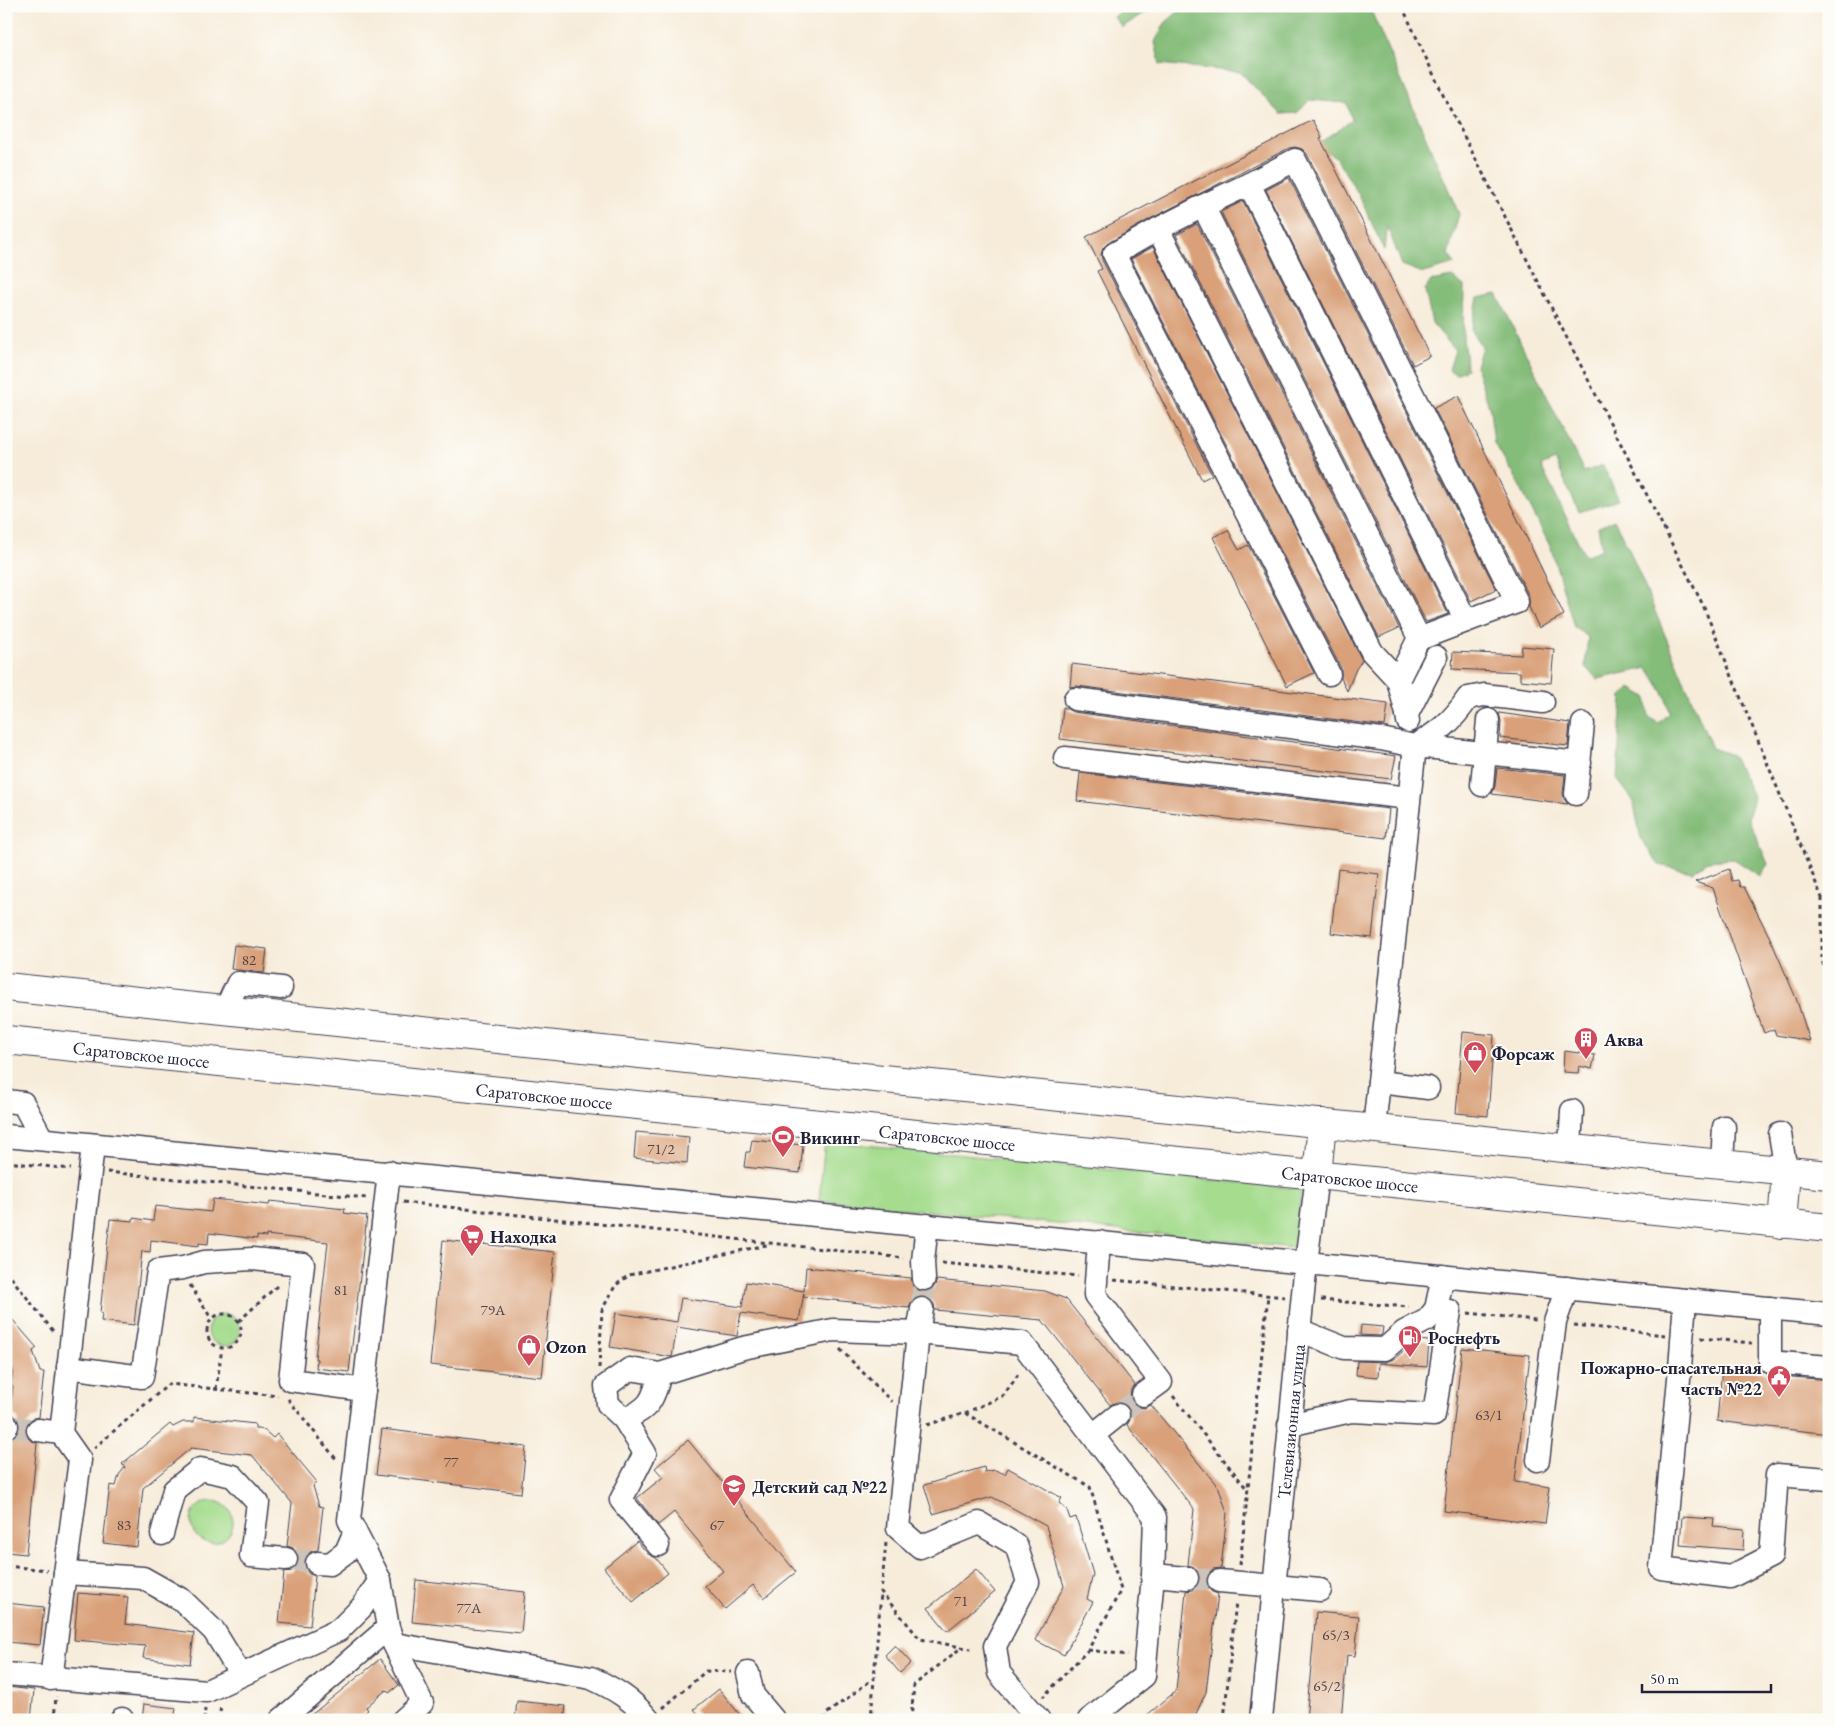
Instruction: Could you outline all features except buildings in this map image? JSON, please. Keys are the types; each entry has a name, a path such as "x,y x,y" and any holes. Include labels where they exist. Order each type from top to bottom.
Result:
{"main road":[{"path":"6,987 1829,1175"},
{"name":"Саратовское шоссе","path":"6,1040 1829,1228"},
{"name":"Телевизионная улица","path":"1317,1176 1322,1123"},
{"path":"1782,1224 1786,1170"}],"street":[{"path":"1329,674 1114,254 1158,229 1295,160 1517,602 1419,639 1398,680"},
{"path":"1249,184 1466,621"},
{"path":"1203,206 1419,639"},
{"path":"1158,229 1372,652 1398,680 1415,746 1381,995 1379,1082 1374,1128"},
{"path":"1406,714 1436,657"},
{"path":"1415,746 1441,730 1456,715 1468,698 1484,695 1543,702"},
{"path":"1075,699 1381,739 1415,746 1580,763"},
{"path":"1482,785 1488,720"},
{"path":"1576,794 1583,724"},
{"path":"1065,758 1409,798"},
{"path":"225,1010 238,983 281,982 278,1016"},
{"path":"1379,1082 1428,1088"},
{"path":"6,1101 23,1103 42,1140"},
{"path":"1570,1148 1572,1111"},
{"path":"1722,1164 1724,1127"},
{"path":"1780,1134 1786,1170"},
{"path":"6,1136 1829,1314"},
{"path":"51,1678 80,1460 61,1433 93,1145"},
{"path":"389,1172 349,1520 380,1580 391,1636 422,1703 402,1720"},
{"name":"Телевизионная улица","path":"1261,1720 1289,1425 1317,1176"},
{"path":"924,1270 927,1225"},
{"path":"1100,1242 1095,1294 1152,1388"},
{"path":"69,1360 142,1377 158,1272 179,1269 204,1262 252,1259 303,1264 290,1380 364,1390"},
{"path":"1289,1425 1352,1410 1434,1414 1444,1276"},
{"path":"1538,1460 1555,1322 1567,1288"},
{"path":"1685,1300 1661,1568 1730,1577 1771,1556 1777,1475 1829,1479"},
{"path":"1770,1308 1770,1362 1829,1367"},
{"path":"922,1309 898,1528 920,1547 979,1523 1016,1545 1028,1582 996,1646 999,1673 1035,1715"},
{"path":"1299,1330 1344,1348 1385,1349 1404,1332 1443,1310"},
{"path":"658,1545 621,1500 645,1453 624,1419 608,1404 606,1386 630,1369 660,1374 743,1348 833,1330 918,1333 1022,1344 1155,1517 1153,1575 1144,1676 1090,1720"},
{"path":"624,1419 641,1412 655,1394 660,1374"},
{"path":"1093,1434 1118,1415"},
{"path":"38,1430 61,1433"},
{"path":"162,1534 174,1490 200,1470 233,1476 258,1503 252,1556 286,1559"},
{"path":"317,1563 330,1564 346,1552 354,1531"},
{"path":"65,1573 143,1578 182,1600 214,1631 241,1676"},
{"path":"1153,1575 1187,1578"},
{"path":"6,1674 207,1691 339,1630 362,1607 380,1580"},
{"path":"1228,1582 1320,1590"},
{"path":"281,1720 391,1636 591,1678 619,1692 640,1709 658,1717"},
{"path":"748,1674 753,1695 774,1720"}],"path":[{"path":"1402,6 1448,106 1703,605 1822,898 1822,960 1829,984"},
{"path":"1822,898 1829,904"},
{"path":"6,1162 386,1200 774,1243 924,1270 1096,1278 1302,1299 1443,1310 1770,1345"},
{"path":"606,1386 599,1376 602,1310 615,1286 629,1274 774,1243"},
{"path":"179,1269 212,1318"},
{"path":"6,1271 69,1360"},
{"path":"239,1321 277,1286"},
{"path":"1224,1720 1228,1582 1247,1490 1268,1295"},
{"path":"226,1313 239,1321 240,1336 236,1343 230,1347 222,1348 216,1346 208,1337 207,1327 212,1318 218,1314 226,1313"},
{"path":"824,1332 894,1405"},
{"path":"216,1389 222,1348"},
{"path":"908,1431 965,1413 1004,1396 1031,1356"},
{"path":"80,1460 169,1384 286,1396 353,1481"},
{"path":"1152,1388 1247,1490"},
{"path":"965,1413 1090,1487 1121,1590 1088,1650 1035,1715"},
{"path":"871,1720 887,1536"},
{"path":"6,1566 65,1573"},
{"path":"881,1592 920,1639 971,1648"},
{"path":"911,1720 914,1686 962,1647"},
{"path":"1088,1650 1146,1656"},
{"path":"658,1717 663,1708 706,1671 748,1674"},
{"path":"825,1720 825,1715 874,1678"}],"green space":[{"path":"1128,6 1156,6 1122,27 1114,17"},
{"path":"1185,6 1369,6 1459,214 1448,254 1455,264 1423,273 1402,265 1387,226 1384,250 1359,195 1337,159 1318,144 1352,120 1347,103 1310,100 1297,113 1281,114 1240,72 1160,64 1155,42 1165,23"},
{"path":"1452,277 1464,286 1463,339 1467,369 1456,374 1449,370 1455,350 1432,323 1425,290 1431,281"},
{"path":"1497,294 1584,472 1603,465 1619,500 1579,512 1555,460 1541,466 1585,556 1602,549 1598,527 1614,520 1629,549 1712,748 1732,755 1754,798 1748,818 1768,864 1760,876 1734,859 1708,861 1692,872 1659,865 1641,839 1633,800 1617,779 1622,695 1631,688 1646,697 1649,717 1658,723 1670,713 1665,696 1648,668 1598,679 1585,667 1588,637 1574,627 1551,548 1518,483 1494,443 1490,410 1476,366 1482,347 1471,331 1478,298"},
{"path":"825,1141 1301,1189 1296,1248 819,1200"},
{"path":"224,1314 230,1315 235,1319 239,1324 239,1336 235,1341 230,1345 224,1346 218,1345 213,1341 209,1336 208,1330 209,1324 213,1319 218,1315"},
{"path":"216,1501 224,1504 230,1510 233,1522 230,1534 224,1540 208,1543 200,1540 194,1534 191,1518 194,1510 200,1504"}],"tunnel":[{"path":"922,1309 924,1279"},
{"path":"1118,1415 1143,1395"},
{"path":"7,1426 38,1430"},
{"path":"286,1559 317,1563"},
{"path":"1187,1578 1219,1581"}],"place":[{"name":"Аква","path":"1586,1060"},
{"name":"Форсаж","path":"1475,1074"},
{"name":"Викинг","path":"783,1158"},
{"name":"Находка","path":"472,1257"},
{"name":"Роснефть","path":"1410,1358"},
{"name":"Ozon","path":"529,1367"},
{"name":"Пожарно-спасательная часть №22","path":"1779,1398"},
{"name":"Детский сад №22","path":"734,1507"}]}
